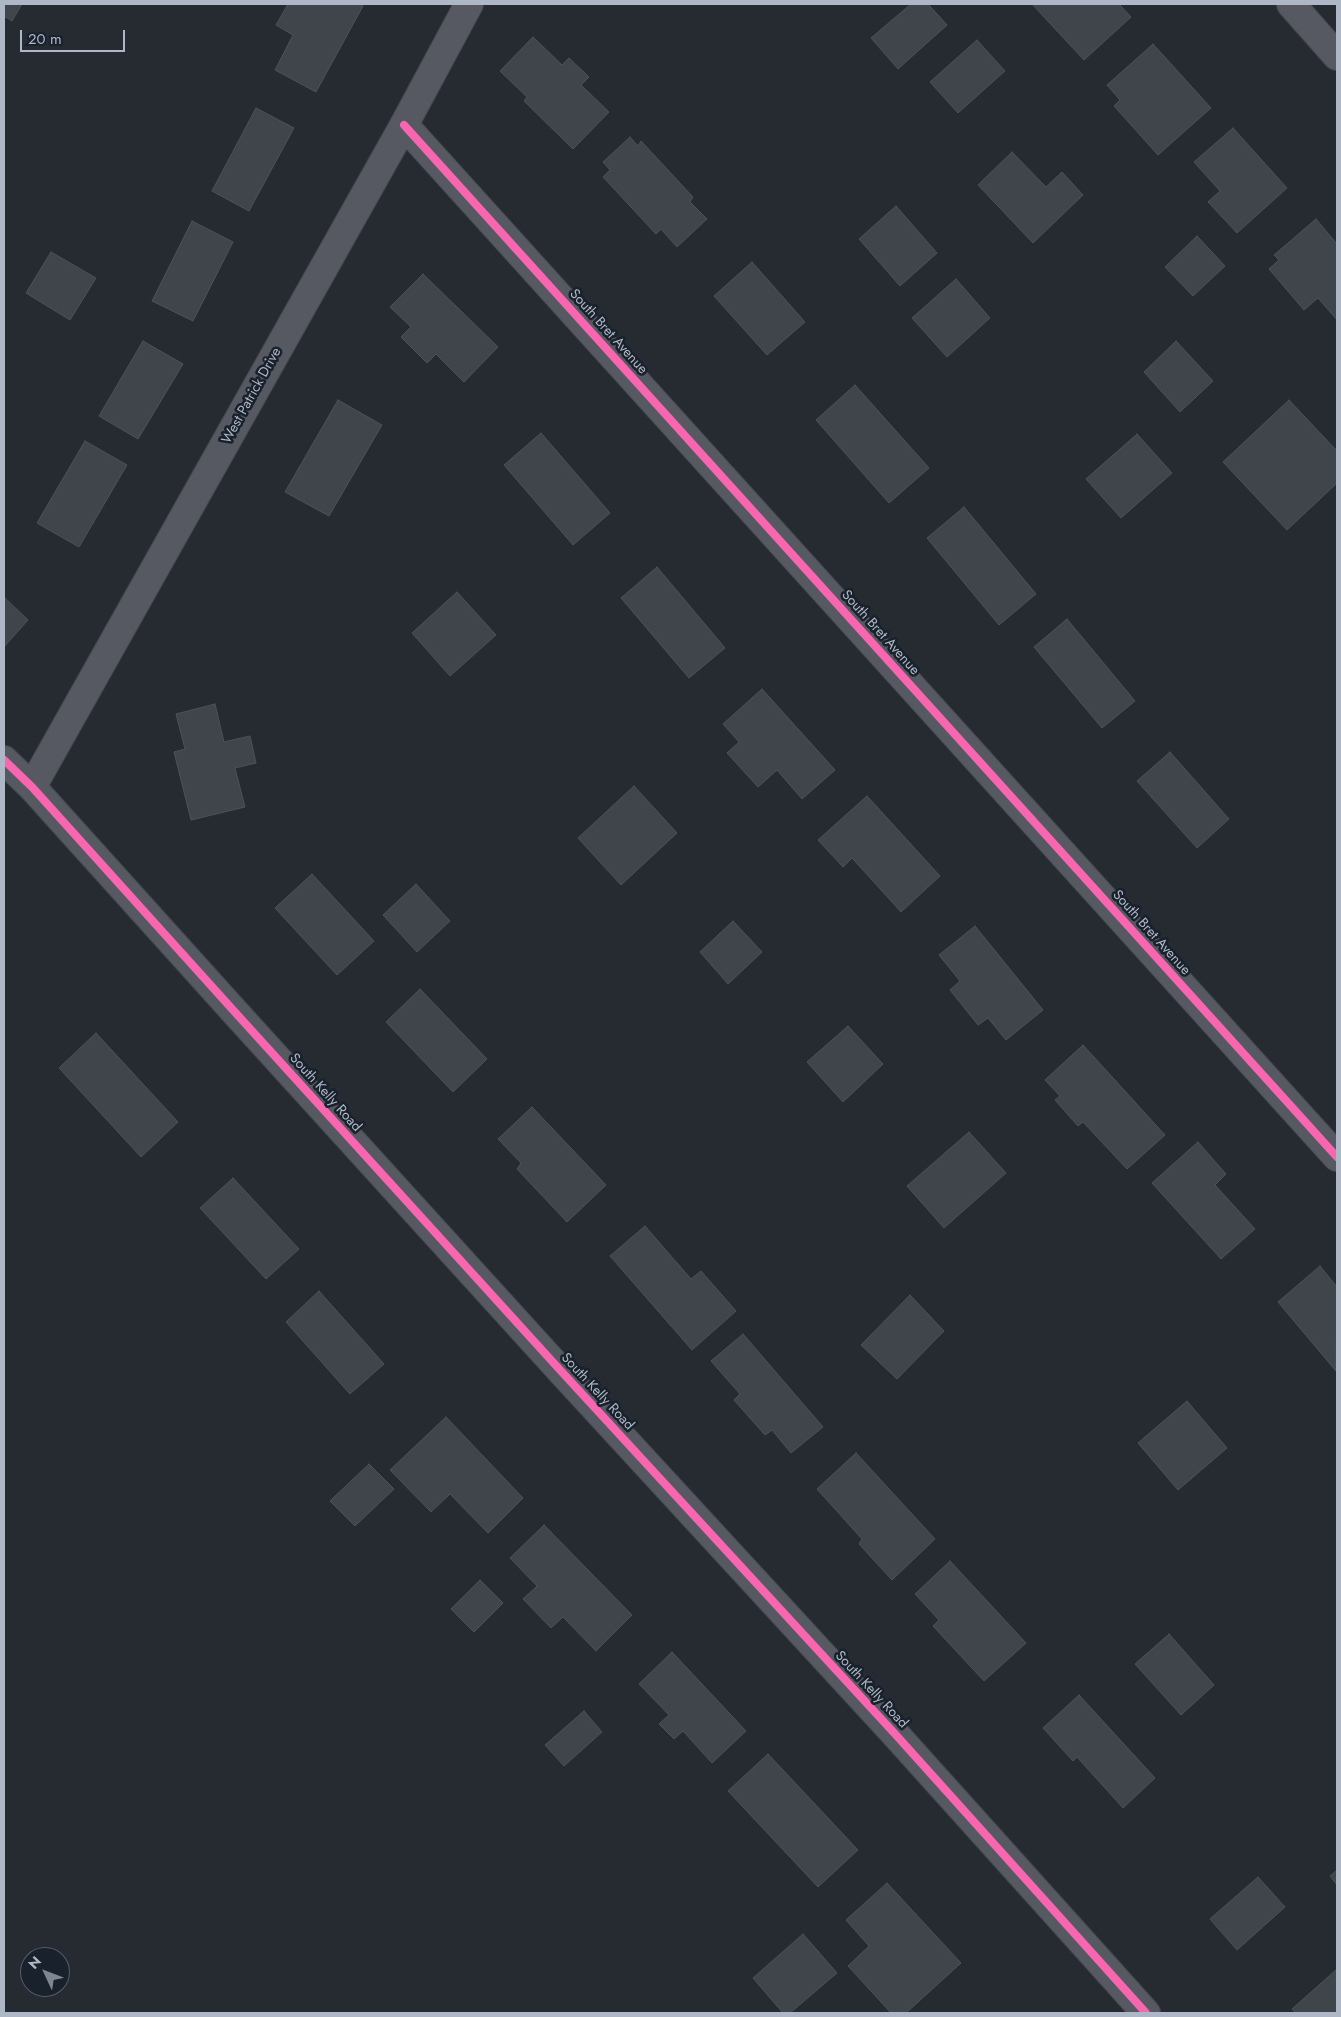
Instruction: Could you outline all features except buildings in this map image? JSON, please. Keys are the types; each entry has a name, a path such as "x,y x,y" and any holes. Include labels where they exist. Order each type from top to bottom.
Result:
{"street":[{"name":"West Patrick Drive","path":"32,787 404,125 469,4"},
{"path":"1291,4 1337,56"},
{"name":"South Bret Avenue","path":"404,125 1337,1157"},
{"name":"South Kelly Road","path":"4,760 32,787 561,1371 896,1735 1146,2013"}],"cycle path":[{"path":"404,125 1337,1157"},
{"path":"4,760 32,787 561,1371 896,1735 1146,2013"}]}
